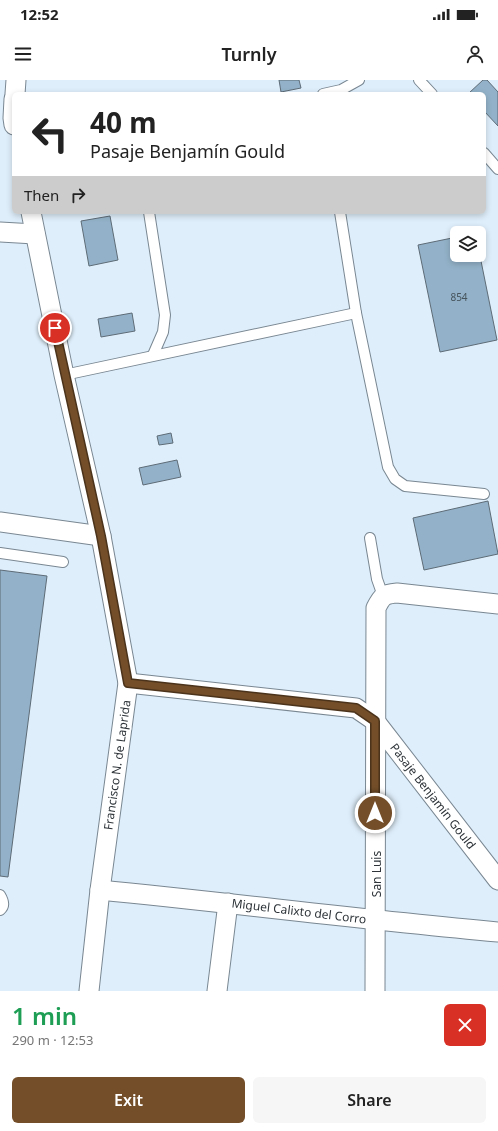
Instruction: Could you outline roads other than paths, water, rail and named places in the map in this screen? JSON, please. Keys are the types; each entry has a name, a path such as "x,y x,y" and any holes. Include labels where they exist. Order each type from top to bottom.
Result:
{"street":[{"path":"15,92 16,80"},
{"name":"Francisco N. de Laprida","path":"31,214 64,375 101,536 128,683 100,890 89,991"},
{"path":"0,232 35,234"},
{"path":"0,522 101,536"},
{"path":"385,595 398,593 498,604"},
{"name":"San Luis","path":"375,991 376,608 380,598 385,595"},
{"name":"Pasaje Benjamín Gould","path":"128,683 356,708 375,721 498,880"},
{"name":"Miguel Calixto del Corro","path":"100,890 228,903 376,921 498,932"},
{"path":"217,991 228,903"}],"lane":[{"path":"339,92 359,80"},
{"path":"419,80 430,92"},
{"path":"486,155 498,169"},
{"path":"149,214 165,314 163,332 153,356"},
{"path":"340,214 356,313 388,467 395,479 405,486 484,494"},
{"path":"64,375 356,313"},
{"path":"370,538 377,579 385,595"},
{"path":"0,553 63,562"},
{"path":"0,895 3,901 2,908 0,910"}]}
